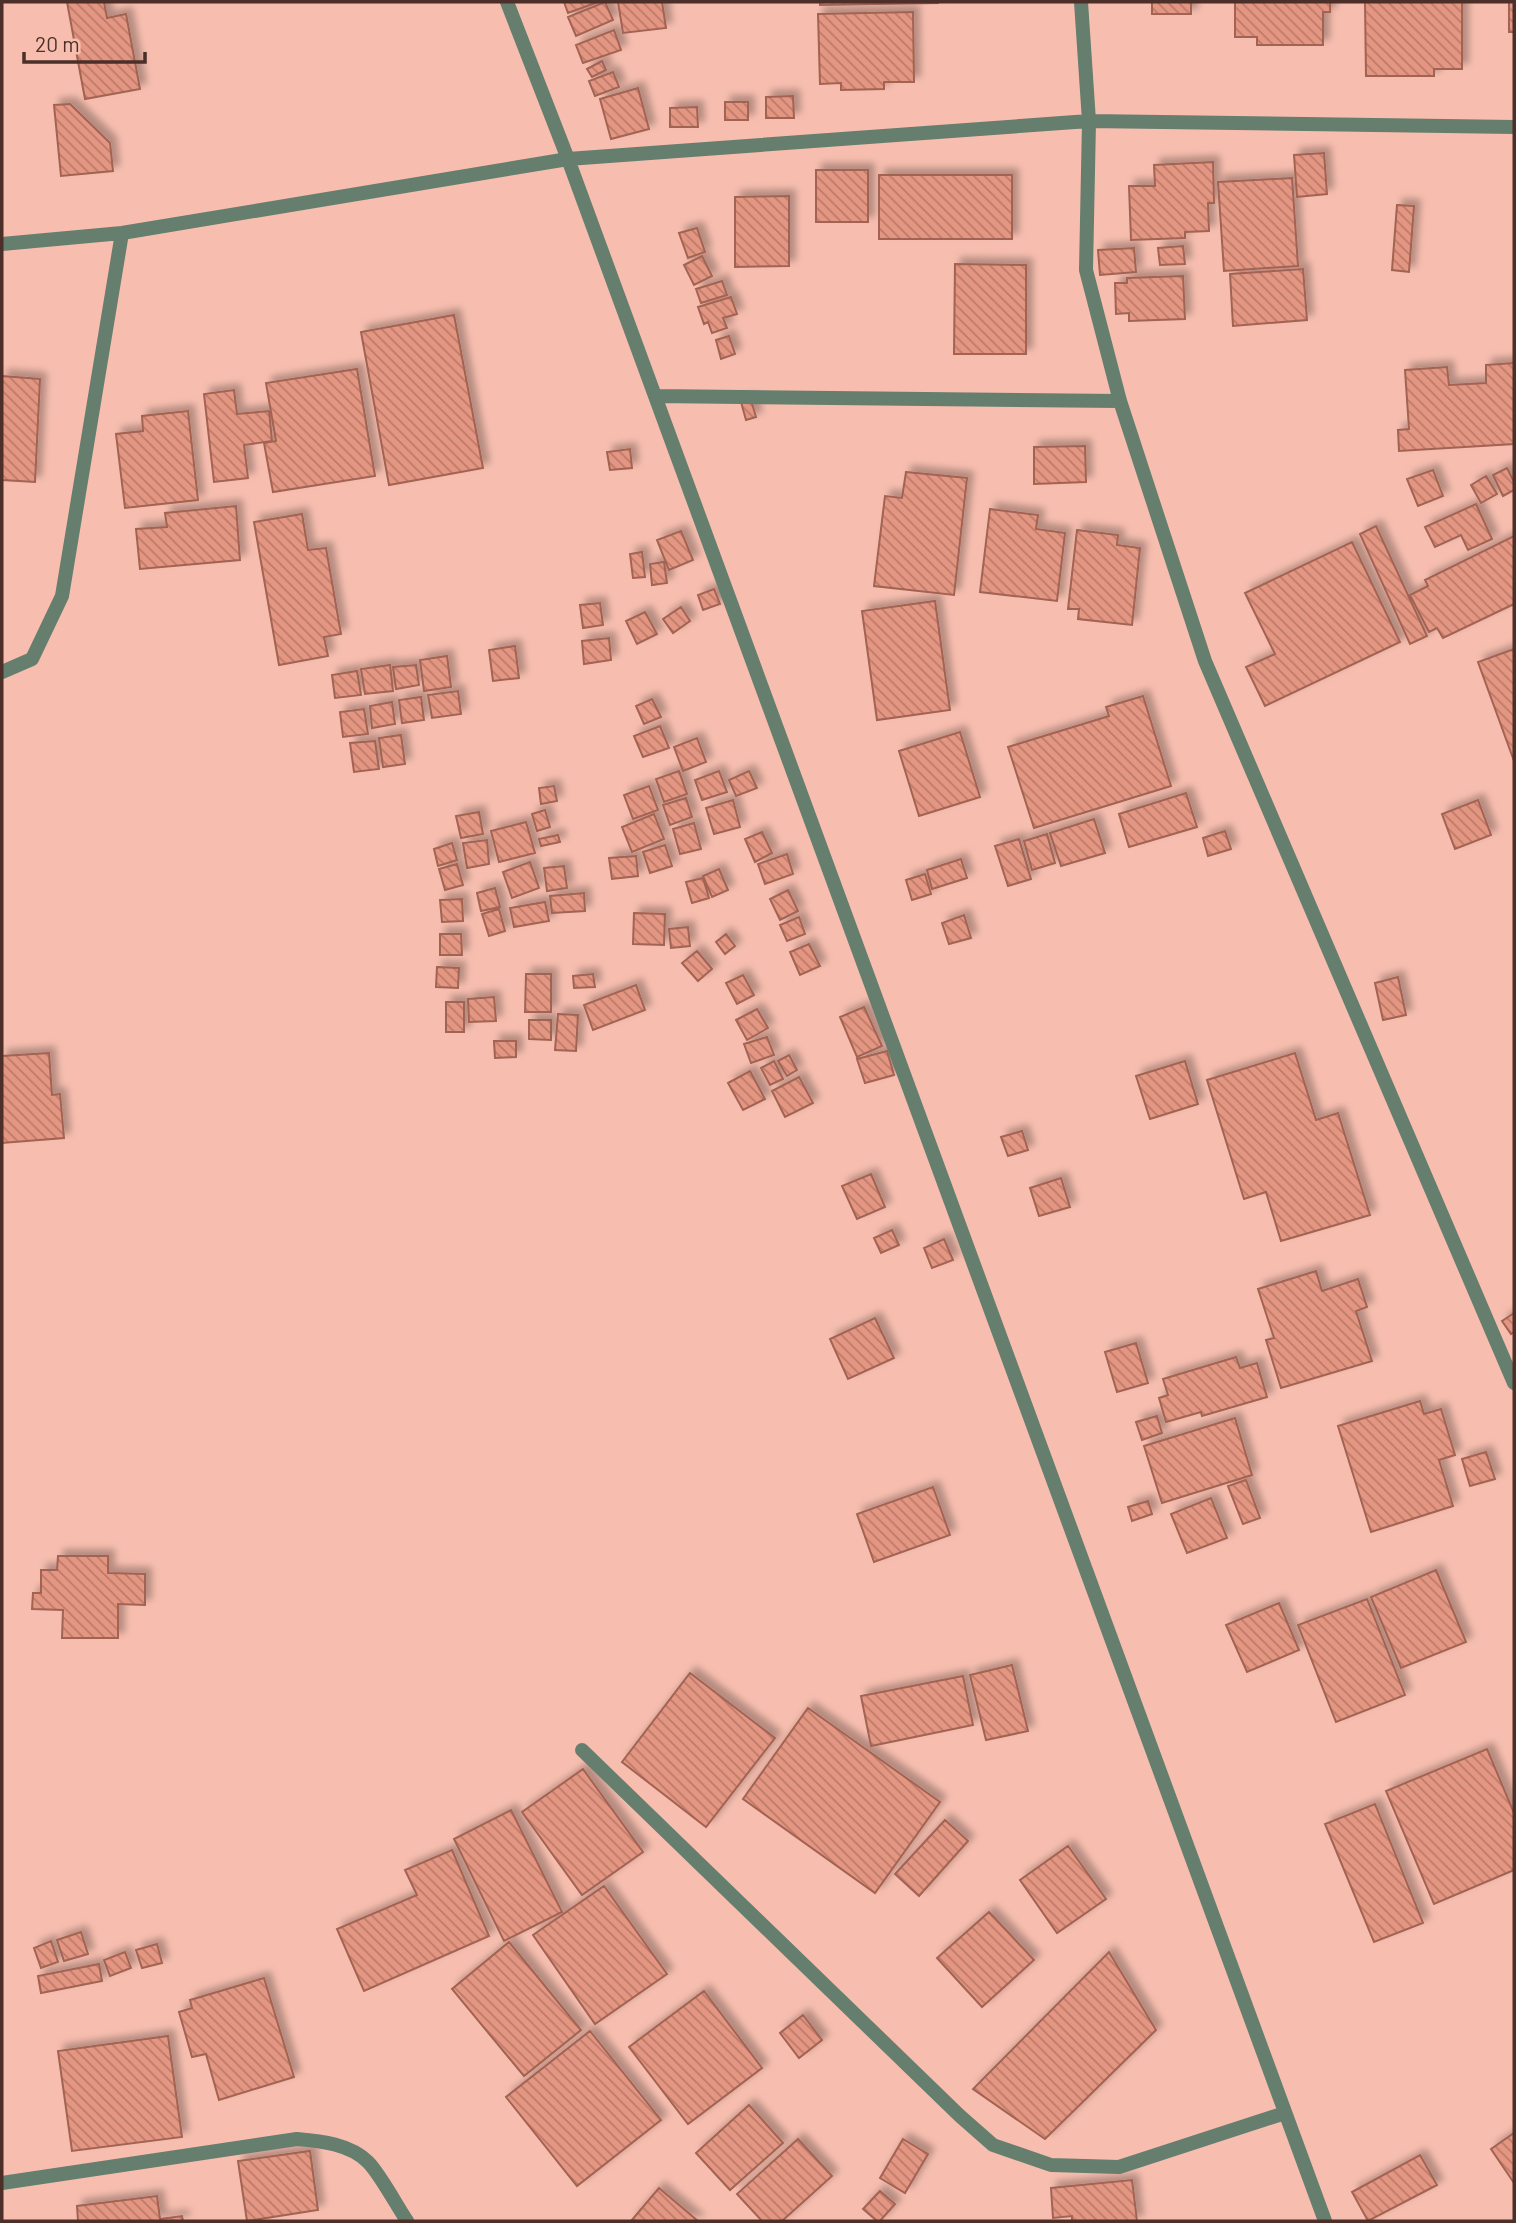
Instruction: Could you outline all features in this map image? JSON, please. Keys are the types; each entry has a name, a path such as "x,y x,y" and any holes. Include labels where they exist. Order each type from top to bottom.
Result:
{"street":[{"path":"507,2 568,159 1325,2221"},
{"path":"1081,2 1089,121 1086,270 1120,401 1205,661 1514,1383"},
{"path":"2,244 122,233 568,159 1089,121 1514,127"},
{"path":"2,672 32,659 62,596 122,233"},
{"path":"654,396 1120,401"},
{"path":"582,1750 993,2145 1051,2165 1119,2167 1285,2113"},
{"path":"2,2183 297,2138 349,2149 368,2162 407,2221"}],"building":[{"path":"67,2 104,2 107,18 126,14 140,89 85,99"},
{"path":"564,2 598,2 568,13"},
{"path":"605,2 613,20 576,36 568,17"},
{"path":"618,2 662,2 666,28 623,33"},
{"path":"820,2 938,2 938,3 820,5"},
{"path":"1152,2 1191,2 1191,14 1152,14"},
{"path":"1235,2 1330,2 1330,12 1323,12 1323,45 1257,45 1257,37 1235,37"},
{"path":"1365,2 1462,2 1462,69 1434,69 1434,76 1366,76"},
{"path":"1509,2 1514,2 1514,32 1509,32"},
{"path":"913,12 914,82 884,82 884,89 841,90 841,83 820,84 818,14"},
{"path":"614,30 621,50 583,63 576,45"},
{"path":"602,61 606,70 592,77 587,69"},
{"path":"613,72 619,87 595,96 589,81"},
{"path":"638,88 649,129 611,139 600,99"},
{"path":"793,96 794,118 766,118 766,97"},
{"path":"725,102 748,102 748,120 725,120"},
{"path":"70,104 110,143 113,171 61,176 54,105"},
{"path":"697,107 698,127 670,127 670,108"},
{"path":"1324,153 1327,194 1297,197 1294,155"},
{"path":"1213,162 1214,203 1208,203 1209,231 1185,232 1185,238 1131,240 1129,186 1155,186 1154,165"},
{"path":"816,170 868,170 868,222 816,222"},
{"path":"879,175 1012,175 1012,239 879,239"},
{"path":"1292,178 1298,266 1224,271 1218,182"},
{"path":"789,196 789,266 735,267 735,197"},
{"path":"1397,205 1414,206 1409,272 1392,270"},
{"path":"697,228 705,252 688,258 679,233"},
{"path":"1183,246 1185,264 1160,265 1158,248"},
{"path":"1134,248 1136,272 1100,275 1098,250"},
{"path":"702,256 712,276 694,285 684,265"},
{"path":"955,264 1026,265 1026,354 954,354"},
{"path":"1303,269 1307,320 1233,326 1230,274"},
{"path":"1183,276 1185,319 1129,321 1129,313 1116,314 1115,283 1127,283 1127,278"},
{"path":"722,281 727,295 701,303 696,289"},
{"path":"731,297 737,314 723,318 727,328 712,333 708,322 704,324 698,307"},
{"path":"454,315 483,468 389,485 361,332"},
{"path":"729,336 735,354 721,359 716,340"},
{"path":"1514,363 1514,444 1399,451 1398,430 1409,429 1405,370 1447,367 1449,385 1486,383 1486,365"},
{"path":"357,369 375,476 273,492 264,443 276,441 266,383"},
{"path":"2,376 40,379 35,482 2,480"},
{"path":"234,390 237,414 269,411 272,441 244,445 248,478 214,482 204,394"},
{"path":"751,400 756,417 746,420 741,402"},
{"path":"188,411 198,500 125,508 116,434 143,431 142,416"},
{"path":"1085,446 1086,482 1034,484 1034,447"},
{"path":"630,449 632,468 610,470 607,452"},
{"path":"1507,468 1514,482 1514,490 1503,496 1493,475"},
{"path":"1433,470 1443,496 1418,506 1407,479"},
{"path":"906,472 967,478 954,595 874,586 885,496 902,498"},
{"path":"1486,476 1497,494 1481,503 1471,485"},
{"path":"1476,504 1492,539 1468,550 1461,535 1435,547 1425,527"},
{"path":"236,506 240,560 140,569 136,529 167,527 165,513"},
{"path":"990,509 1038,515 1036,529 1065,533 1057,601 980,592"},
{"path":"302,514 308,550 326,548 341,634 324,637 328,656 279,665 254,522"},
{"path":"1376,526 1427,636 1410,644 1360,534"},
{"path":"1077,530 1118,535 1117,545 1140,548 1132,625 1078,619 1079,609 1068,609"},
{"path":"681,531 693,560 669,570 657,540"},
{"path":"1514,536 1514,604 1443,638 1437,628 1429,632 1410,595 1428,586 1425,580"},
{"path":"1352,542 1400,642 1265,706 1246,667 1275,654 1245,593"},
{"path":"642,552 645,577 633,578 630,554"},
{"path":"664,562 667,583 652,585 650,564"},
{"path":"714,589 720,604 703,610 698,595"},
{"path":"935,601 950,710 877,720 862,611"},
{"path":"600,603 603,625 583,628 580,605"},
{"path":"681,607 690,621 673,633 663,619"},
{"path":"645,612 657,634 637,644 626,621"},
{"path":"609,638 611,660 584,664 582,641"},
{"path":"515,646 519,678 493,681 489,650"},
{"path":"1514,649 1514,761 1478,662"},
{"path":"447,656 451,687 424,691 420,660"},
{"path":"390,665 393,691 365,694 361,669"},
{"path":"416,665 419,685 396,689 393,667"},
{"path":"357,671 361,695 335,698 332,675"},
{"path":"458,691 461,714 432,718 428,695"},
{"path":"1143,696 1171,786 1034,828 1008,747 1109,716 1106,707"},
{"path":"421,697 424,720 402,723 399,700"},
{"path":"652,699 661,717 644,724 636,706"},
{"path":"392,702 395,724 372,728 370,706"},
{"path":"364,709 368,734 343,737 340,712"},
{"path":"660,726 669,748 643,757 634,736"},
{"path":"960,732 980,797 919,816 899,751"},
{"path":"401,735 405,764 383,767 379,738"},
{"path":"697,738 706,762 683,771 674,747"},
{"path":"375,741 379,769 354,772 350,743"},
{"path":"679,771 687,794 664,802 656,779"},
{"path":"719,771 727,792 702,800 695,780"},
{"path":"749,771 757,788 736,796 729,780"},
{"path":"554,786 557,801 541,804 539,788"},
{"path":"649,786 658,810 633,819 624,795"},
{"path":"1186,793 1197,827 1129,847 1119,814"},
{"path":"686,798 692,817 670,825 663,805"},
{"path":"733,800 740,827 714,834 706,808"},
{"path":"1478,800 1491,835 1455,849 1442,814"},
{"path":"545,810 550,827 537,831 532,814"},
{"path":"479,812 483,834 461,838 456,816"},
{"path":"654,814 664,839 632,852 622,827"},
{"path":"1094,819 1105,853 1061,866 1050,833"},
{"path":"526,822 535,853 499,862 491,831"},
{"path":"694,823 701,849 680,854 673,829"},
{"path":"1225,831 1231,849 1208,856 1203,838"},
{"path":"762,832 772,853 755,862 745,839"},
{"path":"1047,834 1055,863 1032,870 1024,841"},
{"path":"558,835 560,842 541,846 539,839"},
{"path":"1019,839 1031,879 1008,886 995,846"},
{"path":"487,840 489,864 467,868 463,843"},
{"path":"452,843 457,860 438,866 434,849"},
{"path":"665,845 672,866 650,873 643,852"},
{"path":"787,854 793,874 765,884 758,864"},
{"path":"636,856 638,876 612,879 609,858"},
{"path":"961,859 967,878 932,889 927,870"},
{"path":"530,862 539,888 512,898 503,872"},
{"path":"457,864 463,885 445,890 439,869"},
{"path":"564,866 567,888 547,891 544,868"},
{"path":"719,869 728,890 712,897 703,876"},
{"path":"925,874 931,894 912,900 906,880"},
{"path":"703,878 709,898 692,903 686,882"},
{"path":"495,888 500,907 481,911 477,893"},
{"path":"788,890 798,911 780,920 770,899"},
{"path":"584,893 585,911 552,913 550,896"},
{"path":"462,899 463,921 442,922 440,900"},
{"path":"545,902 549,921 514,927 510,908"},
{"path":"499,909 505,931 489,936 482,914"},
{"path":"634,913 665,914 664,945 633,944"},
{"path":"964,915 971,938 949,944 942,923"},
{"path":"799,917 805,934 787,941 780,925"},
{"path":"688,927 690,946 671,948 669,929"},
{"path":"440,934 461,934 462,955 440,955"},
{"path":"726,934 735,946 725,954 716,942"},
{"path":"809,944 820,966 800,975 790,952"},
{"path":"697,951 712,969 698,981 682,963"},
{"path":"437,967 459,968 458,988 436,987"},
{"path":"526,974 551,974 551,1012 525,1012"},
{"path":"593,974 595,987 574,988 573,976"},
{"path":"743,975 754,995 737,1004 726,983"},
{"path":"1398,977 1406,1015 1383,1020 1375,983"},
{"path":"636,985 645,1010 593,1030 584,1005"},
{"path":"494,997 496,1021 469,1022 468,999"},
{"path":"446,1002 464,1002 464,1032 446,1032"},
{"path":"864,1007 882,1046 857,1057 840,1017"},
{"path":"757,1009 768,1028 747,1040 736,1020"},
{"path":"558,1014 578,1015 576,1051 555,1050"},
{"path":"529,1020 551,1020 551,1040 529,1039"},
{"path":"767,1037 774,1055 751,1063 744,1044"},
{"path":"494,1041 516,1041 516,1057 495,1058"},
{"path":"887,1051 894,1075 865,1083 857,1059"},
{"path":"49,1053 52,1095 60,1094 64,1138 2,1143 2,1056"},
{"path":"1295,1053 1316,1120 1338,1113 1370,1215 1281,1241 1266,1192 1244,1199 1207,1080"},
{"path":"789,1055 797,1070 787,1076 778,1061"},
{"path":"774,1061 783,1079 770,1085 761,1068"},
{"path":"1185,1061 1198,1104 1150,1119 1136,1076"},
{"path":"750,1071 765,1099 743,1110 728,1083"},
{"path":"799,1077 813,1103 785,1117 772,1091"},
{"path":"1022,1131 1028,1150 1008,1156 1001,1137"},
{"path":"871,1174 885,1207 857,1219 842,1186"},
{"path":"1061,1178 1070,1207 1039,1216 1030,1188"},
{"path":"892,1230 899,1245 881,1253 874,1238"},
{"path":"944,1239 953,1260 932,1268 924,1248"},
{"path":"1316,1271 1322,1291 1358,1279 1367,1307 1356,1311 1372,1361 1281,1388 1266,1340 1274,1338 1258,1289"},
{"path":"1514,1313 1514,1332 1511,1334 1502,1321"},
{"path":"875,1318 894,1358 848,1379 830,1339"},
{"path":"1136,1343 1148,1383 1117,1392 1105,1352"},
{"path":"1236,1357 1240,1368 1257,1363 1267,1397 1202,1416 1201,1412 1166,1422 1159,1398 1168,1395 1163,1379"},
{"path":"1420,1401 1424,1414 1441,1409 1455,1455 1439,1460 1453,1506 1371,1532 1338,1426"},
{"path":"1157,1416 1162,1433 1142,1440 1136,1422"},
{"path":"1235,1418 1252,1475 1162,1503 1144,1446"},
{"path":"1486,1452 1495,1479 1470,1486 1462,1459"},
{"path":"1246,1480 1260,1518 1243,1524 1228,1486"},
{"path":"933,1487 950,1535 874,1562 857,1514"},
{"path":"1211,1498 1227,1538 1187,1553 1171,1514"},
{"path":"1148,1501 1152,1514 1132,1521 1128,1507"},
{"path":"58,1556 108,1556 108,1573 145,1574 145,1605 118,1604 118,1638 62,1638 63,1610 32,1609 33,1593 41,1593 41,1570 57,1570"},
{"path":"1436,1570 1466,1642 1401,1668 1371,1597"},
{"path":"1367,1599 1405,1695 1336,1722 1298,1625"},
{"path":"1279,1603 1299,1650 1247,1672 1226,1625"},
{"path":"1012,1665 1028,1731 986,1740 970,1675"},
{"path":"690,1673 775,1738 706,1827 622,1762"},
{"path":"963,1676 973,1725 871,1746 861,1696"},
{"path":"808,1708 940,1802 875,1893 743,1799"},
{"path":"1487,1749 1514,1813 1514,1870 1434,1904 1386,1791"},
{"path":"583,1769 643,1852 582,1895 522,1812"},
{"path":"1375,1804 1423,1923 1374,1942 1325,1824"},
{"path":"511,1810 562,1912 504,1941 454,1839"},
{"path":"945,1820 968,1841 919,1896 895,1874"},
{"path":"1068,1846 1106,1899 1057,1933 1020,1880"},
{"path":"452,1850 489,1936 364,1991 337,1929 417,1895 405,1870"},
{"path":"604,1886 667,1974 595,2024 533,1935"},
{"path":"989,1912 1034,1960 982,2007 937,1958"},
{"path":"81,1932 88,1954 64,1961 57,1940"},
{"path":"51,1941 58,1962 41,1968 34,1948"},
{"path":"509,1942 581,2030 524,2076 452,1989"},
{"path":"157,1944 162,1963 142,1968 136,1950"},
{"path":"125,1952 131,1968 110,1976 104,1960"},
{"path":"1109,1952 1156,2030 1045,2139 973,2089"},
{"path":"99,1964 102,1981 41,1993 38,1976"},
{"path":"264,1978 294,2077 219,2100 206,2054 192,2057 179,2012 192,2008 190,2000"},
{"path":"704,1991 762,2068 688,2124 629,2047"},
{"path":"803,2015 822,2040 799,2058 780,2033"},
{"path":"590,2031 661,2120 577,2186 506,2097"},
{"path":"168,2036 182,2137 72,2151 58,2051"},
{"path":"749,2105 783,2143 730,2190 696,2153"},
{"path":"1514,2133 1514,2183 1491,2149"},
{"path":"798,2139 832,2176 782,2221 762,2221 737,2194"},
{"path":"903,2139 928,2154 905,2193 880,2178"},
{"path":"310,2151 318,2210 247,2221 238,2161"},
{"path":"1420,2155 1437,2185 1368,2221 1352,2192"},
{"path":"1132,2180 1137,2221 1072,2221 1072,2216 1053,2218 1051,2188"},
{"path":"659,2188 698,2221 631,2221"},
{"path":"880,2191 895,2204 877,2221 863,2209"},
{"path":"157,2196 160,2219 182,2216 183,2221 78,2221 77,2206"}]}
